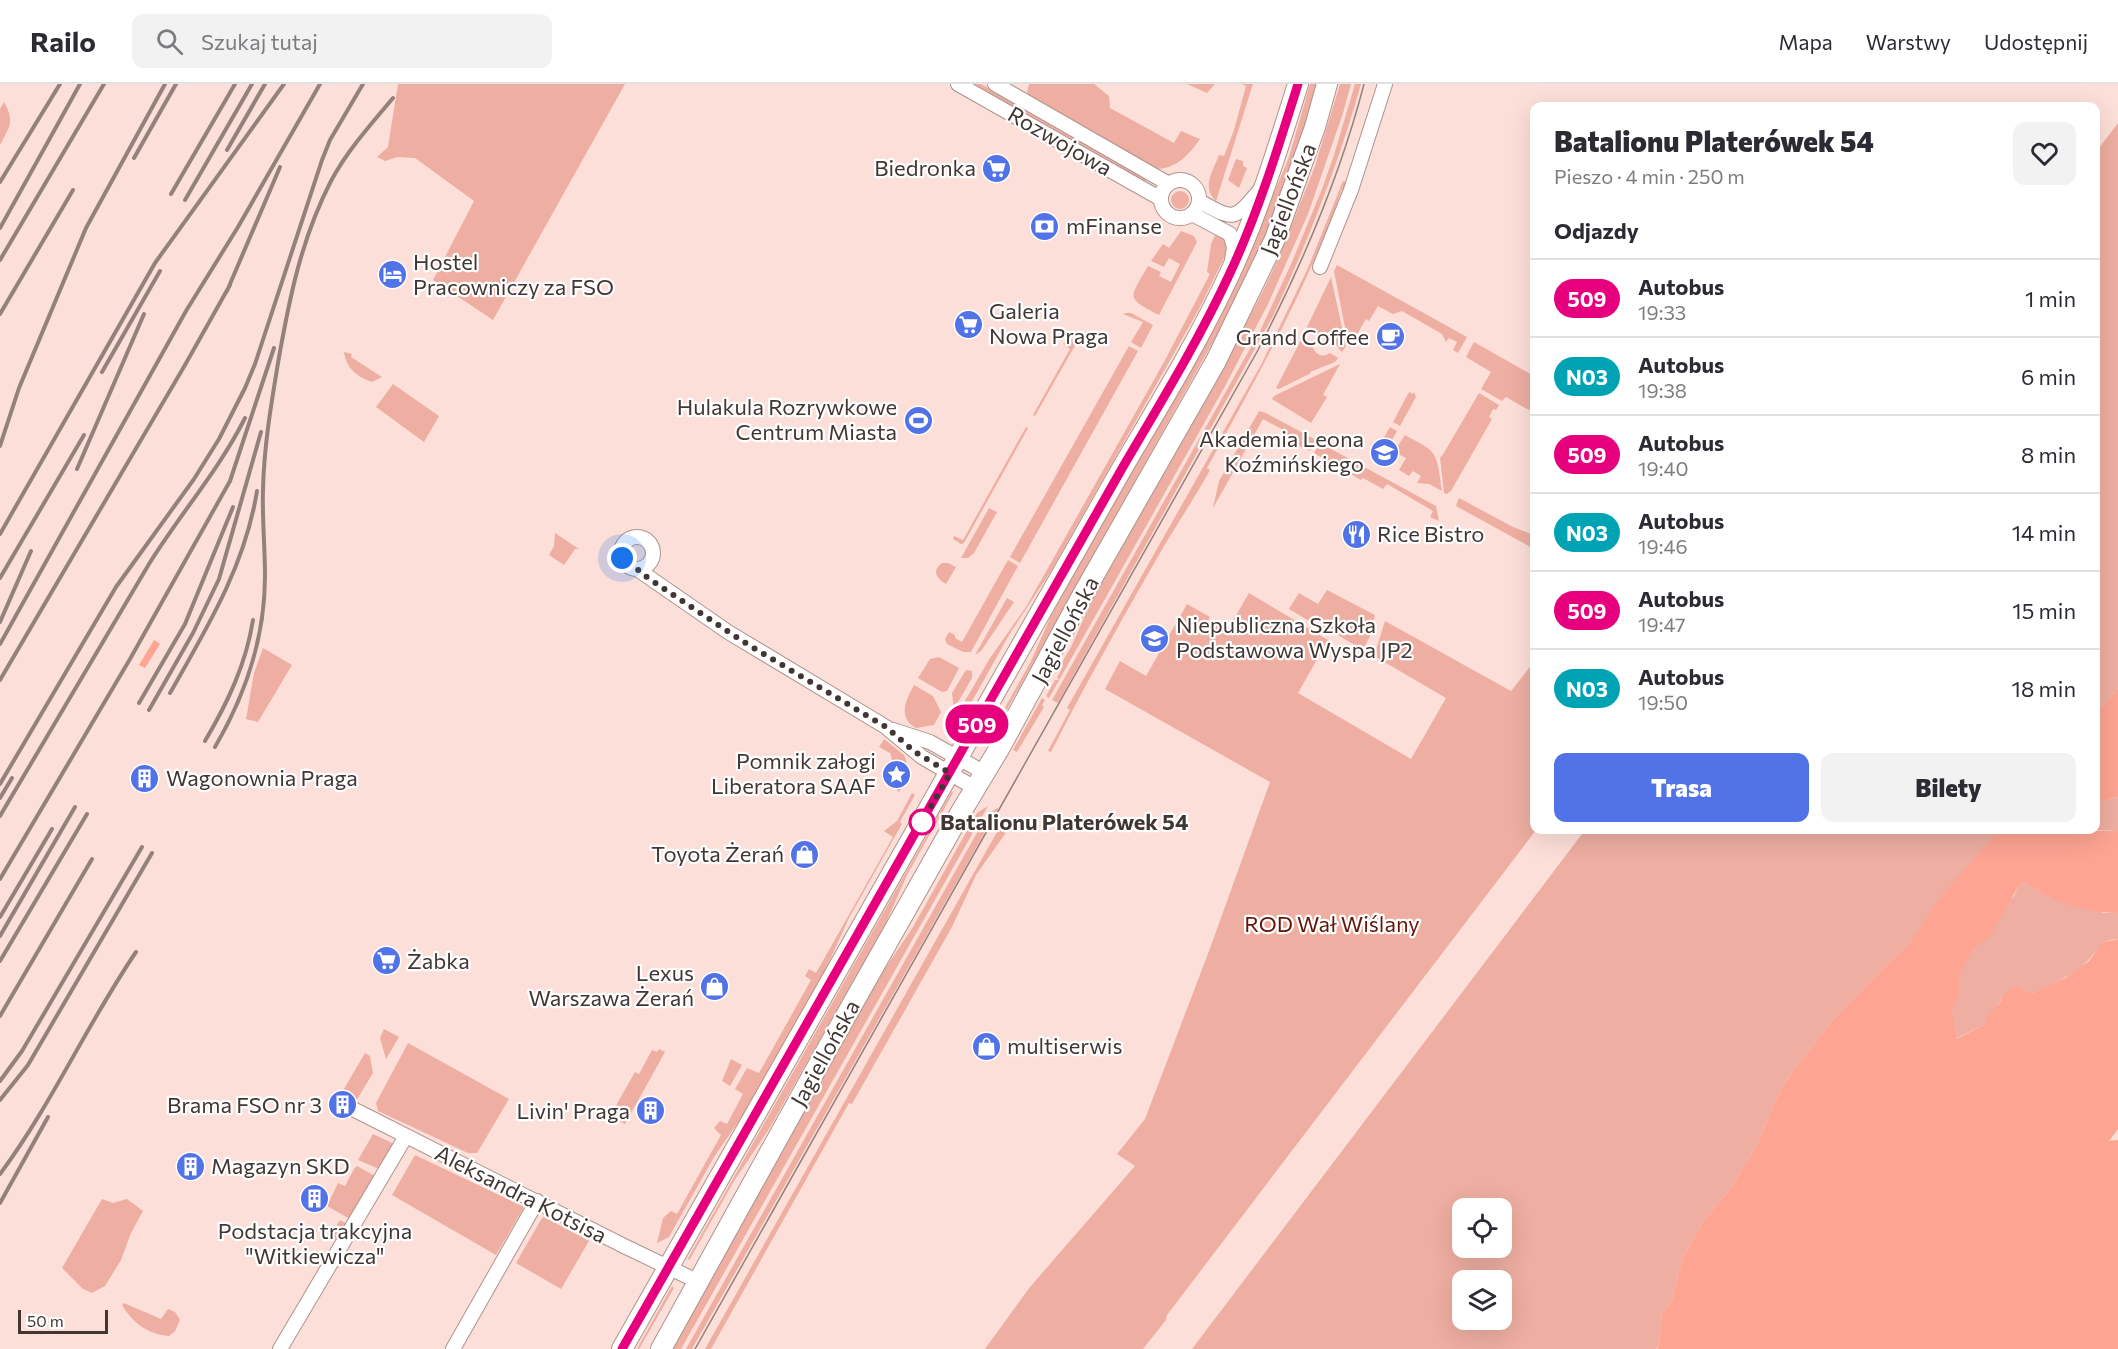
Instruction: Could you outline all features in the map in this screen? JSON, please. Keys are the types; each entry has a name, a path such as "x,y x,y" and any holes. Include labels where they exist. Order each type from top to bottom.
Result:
{"main road":[{"name":"Jagiellońska","path":"622,1349 1124,465 1193,348 1231,272 1265,184 1298,84"},
{"name":"Jagiellońska","path":"661,1349 826,1051 1216,361 1275,239 1315,127 1327,84"}],"street":[{"name":"Rozwojowa","path":"958,84 1161,199 1164,209 1172,216 1182,218 1192,214 1230,234 1234,247 1231,272"},
{"name":"Rozwojowa","path":"995,84 1169,184 1181,180 1187,182 1196,190 1199,201 1227,215 1243,211 1265,184"},
{"path":"1320,267 1351,190 1386,84"},
{"path":"1161,199 1162,193 1169,184"},
{"path":"1192,214 1199,201"},
{"path":"637,569 728,632 886,727 922,739 954,766 980,781"},
{"name":"Aleksandra Kotsisa","path":"344,1104 699,1282"},
{"path":"280,1349 406,1136"},
{"path":"453,1349 537,1201"}],"green space":[{"path":"398,84 625,84 493,320 433,280 474,201 415,158 398,157 385,161 377,157 388,147"},
{"path":"971,84 981,84 1147,178 1145,182"},
{"path":"1029,84 1094,84 1109,96 1110,108 1174,143 1181,131 1200,139 1182,160 1156,169 1030,99 1027,92"},
{"path":"1187,84 1215,84 1207,93"},
{"path":"1242,84 1253,84 1216,201 1209,190 1210,179 1219,155 1224,156 1234,130 1246,86"},
{"path":"1310,84 1319,84 1313,106 1272,221 1232,308 991,738 989,736 1030,663 1052,614 1215,323 1243,268 1289,157"},
{"path":"1340,84 1351,84 1343,113 1308,214 1268,304 1224,388 1049,698 1046,696 1055,680 1059,680 1057,677 1061,671 1058,669 1071,647 1092,600 1262,293 1279,257 1315,166"},
{"path":"1355,84 1361,84 1332,174 1298,261 1272,318 1058,703 1052,700 1260,331 1322,189"},
{"path":"4,102 10,124 0,145 0,109"},
{"path":"2118,123 2118,688 2100,709 2100,147"},
{"path":"1236,159 1243,161 1243,166 1247,168 1239,188 1228,180"},
{"path":"1343,181 1350,183 1349,187 1342,189 1298,296 1207,468 1210,470 1090,677 1051,752 1048,751 1070,710 1067,708 1262,363 1308,268"},
{"path":"1180,191 1186,194 1189,200 1186,206 1180,209 1174,206 1171,200 1174,194"},
{"path":"1181,231 1194,236 1197,242 1159,315 1135,300 1134,291 1148,266 1161,272 1159,276 1171,282 1180,264 1169,258 1164,267 1151,261 1163,244 1169,248"},
{"path":"1217,231 1226,240 1227,252 1199,309 1051,571 1009,635 961,721 955,718 990,658 1026,607 1164,362 1210,274 1207,272 1211,244"},
{"path":"1337,265 1467,337 1458,353 1453,350 1457,342 1449,338 1446,342 1442,334 1402,311 1393,314 1378,306 1369,321 1366,319 1349,348 1334,271"},
{"path":"1331,277 1346,346 1342,352 1332,338 1326,334 1317,335 1307,327"},
{"path":"1131,313 1153,325 1141,348 1131,342 1143,322 1123,314"},
{"path":"1069,339 1078,340 1035,416 1033,415 1070,349 1063,344"},
{"path":"1306,339 1312,343 1318,354 1330,353 1338,358 1335,362 1310,372 1279,389 1276,388 1301,340"},
{"path":"1474,342 1530,374 1530,411 1506,397 1502,401 1481,389 1491,372 1466,357"},
{"path":"1129,346 1138,351 1020,563 1010,557"},
{"path":"344,352 352,354 351,357 382,377 372,382 357,375 347,363"},
{"path":"1340,364 1323,395 1327,397 1311,423 1272,399 1274,396"},
{"path":"393,384 439,416 424,442 376,407"},
{"path":"1409,392 1413,394 1414,392 1416,397 1400,426 1393,422"},
{"path":"1479,393 1499,405 1496,410 1493,409 1489,417 1492,419 1451,491 1444,493 1440,457"},
{"path":"1259,411 1316,440 1310,451 1284,439 1287,432 1263,419 1213,508 1219,481"},
{"path":"1026,427 1028,428 964,543 961,544 953,539 954,536 963,540"},
{"path":"1390,427 1397,431 1385,453 1379,458 1374,455"},
{"path":"1405,435 1432,452 1437,464 1442,491 1429,484 1417,483 1421,476 1413,471 1409,476 1399,470 1406,458 1394,452"},
{"path":"1320,443 1436,506 1439,521 1430,517 1433,511 1387,484 1383,489 1363,478 1361,480 1314,453"},
{"path":"1459,498 1513,527 1530,533 1530,547 1456,506"},
{"path":"989,508 997,512 974,553 968,558 961,558"},
{"path":"555,533 579,549 575,549 564,565 549,555 554,546"},
{"path":"1008,560 1018,566 971,652 963,652 947,644 945,639 949,632 962,642"},
{"path":"942,563 956,567 946,584 936,575"},
{"path":"1327,590 1375,615 1370,636 1363,650 1289,609 1299,593 1318,604"},
{"name":"ROD Wał Wiślany","path":"1249,593 1328,640 1298,693 1411,759 1446,698 1374,656 1385,621 1511,691 1530,667 1530,834 1533,834 1143,1349 985,1349 1030,1287 1135,1166 1117,1154 1145,1119 1270,782 1105,689 1120,661 1146,676 1187,604 1210,617 1208,621 1227,631"},
{"path":"1007,598 1014,602 981,651 975,655"},
{"path":"263,648 292,665 258,722 246,719 254,673"},
{"path":"939,657 959,668 947,691 942,692 918,678 930,659"},
{"path":"966,670 972,671 972,678 954,709 952,693"},
{"path":"914,685 933,696 941,712 934,725 916,728 907,719 906,702"},
{"path":"1042,698 1045,700 1042,705 1044,707 1017,752 1013,750"},
{"path":"884,739 904,755 910,772 908,776 899,769 893,777 904,784 899,792 888,783 892,760 890,753 879,747"},
{"path":"952,791 953,793 907,875 884,927 769,1129 734,1181 690,1259 687,1260"},
{"path":"912,793 915,795 900,822 902,824 849,918 822,977 750,1105 714,1157 669,1237 657,1243 663,1218 671,1211 677,1214 721,1135 714,1128 720,1121 727,1124 743,1094 735,1089 747,1068 759,1073 811,980 805,976 809,969 816,973 893,837 884,831 897,821"},
{"path":"2118,797 2118,831 2100,830 2100,802"},
{"path":"988,806 681,1349 669,1349 880,976 913,927 977,813"},
{"path":"997,808 692,1349 686,1349 987,815"},
{"path":"1006,816 1008,825 1005,834 976,875 952,927 852,1104 849,1103 711,1349 705,1349"},
{"path":"1582,834 1996,834 1906,947 1833,1020 1792,1072 1777,1097 1758,1143 1731,1188 1705,1219 1683,1257 1672,1300 1662,1314 1659,1345 1656,1349 1192,1349"},
{"path":"2025,882 2049,897 2104,913 2118,913 2118,939 2106,942 2082,966 2050,986 2032,993 2019,987 2001,999 1986,1024 1955,1039 1947,962 2014,896 2018,887"},
{"path":"384,1029 399,1037 386,1059 380,1038"},
{"path":"408,1043 509,1099 477,1153 468,1153 378,1111 376,1103"},
{"path":"659,1049 665,1052 625,1124 610,1116 635,1072 639,1074 652,1050 657,1052"},
{"path":"365,1053 370,1056 373,1073 356,1101 341,1094"},
{"path":"731,1059 742,1065 730,1086 722,1081"},
{"path":"373,1134 394,1144 379,1169 358,1160"},
{"path":"415,1155 524,1207 496,1255 392,1195"},
{"path":"357,1166 375,1176 350,1219 327,1206 338,1183 345,1186"},
{"path":"102,1199 113,1203 127,1199 143,1211 131,1233 121,1260 105,1286 92,1293 83,1289 62,1268"},
{"path":"544,1217 589,1241 561,1289 516,1263"},
{"path":"340,1220 347,1224 338,1240 330,1236"},
{"path":"672,1286 674,1288 637,1349"},
{"path":"124,1303 161,1319 168,1309 175,1312 180,1320 175,1331 169,1336 154,1333 131,1317 122,1305"}],"shaded area":[{"path":"154,640 160,644 145,668 139,665"},
{"path":"2118,688 2118,797 2100,802 2100,709"},
{"path":"2100,831 2118,831 2118,913 2092,911 2066,904 2025,882 2018,887 1991,935 1972,950 1959,975 1959,994 1952,1009 1956,1039 1986,1024 1987,1017 1999,1004 2004,994 2014,987 2033,993 2065,978 2089,961 2102,943 2118,939 2118,1129 2109,1141 2118,1140 2118,1349 1657,1349 1662,1314 1672,1300 1683,1257 1705,1219 1731,1188 1758,1143 1777,1097 1792,1072 1833,1020 1906,947 1938,900 1996,834 2100,834"}],"tram line":[{"path":"695,1349 1258,350 1305,253 1332,187 1364,84"}],"railway":[{"path":"0,182 60,84"},
{"path":"0,228 80,84"},
{"path":"0,260 104,84"},
{"path":"0,446 19,388 86,228 165,84"},
{"path":"134,158 176,84"},
{"path":"171,194 235,84"},
{"path":"185,200 252,84"},
{"path":"227,150 265,84"},
{"path":"0,534 155,263 284,84"},
{"path":"0,644 186,311 238,227 320,84"},
{"path":"0,784 116,587 194,479 219,439 255,364 330,140 363,84"},
{"path":"215,747 236,707 252,665 262,621 265,576 263,500 266,442 282,339 297,270 312,225 337,170 393,98"},
{"path":"227,291 280,167"},
{"path":"0,314 73,190"},
{"path":"102,372 160,271"},
{"path":"0,680 230,285"},
{"path":"77,469 144,314"},
{"path":"0,879 130,659 230,481 274,348"},
{"path":"0,816 149,564 223,456 245,418"},
{"path":"149,710 193,633 219,579 261,432"},
{"path":"0,578 84,435"},
{"path":"170,693 211,620 234,571 244,545 257,491"},
{"path":"139,703 185,624 233,507"},
{"path":"0,622 31,551"},
{"path":"205,741 235,682 246,652 253,620"},
{"path":"0,798 12,778"},
{"path":"0,936 75,807"},
{"path":"0,961 87,814"},
{"path":"0,917 52,829"},
{"path":"0,1081 22,1051 142,847"},
{"path":"0,1100 28,1065 152,853"},
{"path":"0,1016 92,859"},
{"path":"0,1174 36,1120 101,1007 136,952"},
{"path":"0,1203 48,1117"}],"bus line":[{"name":"509","path":"622,1349 1124,465 1193,348 1231,272 1246,236 1298,84"}],"place":[{"name":"Biedronka","path":"997,168"},
{"name":"mFinanse","path":"1045,226"},
{"name":"Hostel Pracowniczy za FSO","path":"392,275"},
{"name":"Galeria Nowa Praga","path":"968,324"},
{"name":"Grand Coffee","path":"1390,337"},
{"name":"Hulakula Rozrywkowe Centrum Miasta","path":"918,420"},
{"name":"Akademia Leona Koźmińskiego","path":"1385,452"},
{"name":"Rice Bistro","path":"1356,534"},
{"name":"Niepubliczna Szkoła Podstawowa Wyspa JP2","path":"1155,638"},
{"name":"Pomnik załogi Liberatora SAAF","path":"897,774"},
{"name":"Wagonownia Praga","path":"145,778"},
{"name":"Batalionu Platerówek 54","path":"922,822"},
{"name":"Toyota Żerań","path":"805,854"},
{"name":"Żabka","path":"386,961"},
{"name":"Lexus Warszawa Żerań","path":"715,986"},
{"name":"multiserwis","path":"986,1046"},
{"name":"Brama FSO nr 3","path":"343,1105"},
{"name":"Livin' Praga","path":"651,1111"},
{"name":"Magazyn SKD","path":"190,1166"},
{"name":"Podstacja trakcyjna \"Witkiewicza\"","path":"315,1199"}],"route":[{"path":"622,558 628,567 637,569 728,632 886,727 915,752 950,773 921,824 922,822"}]}
